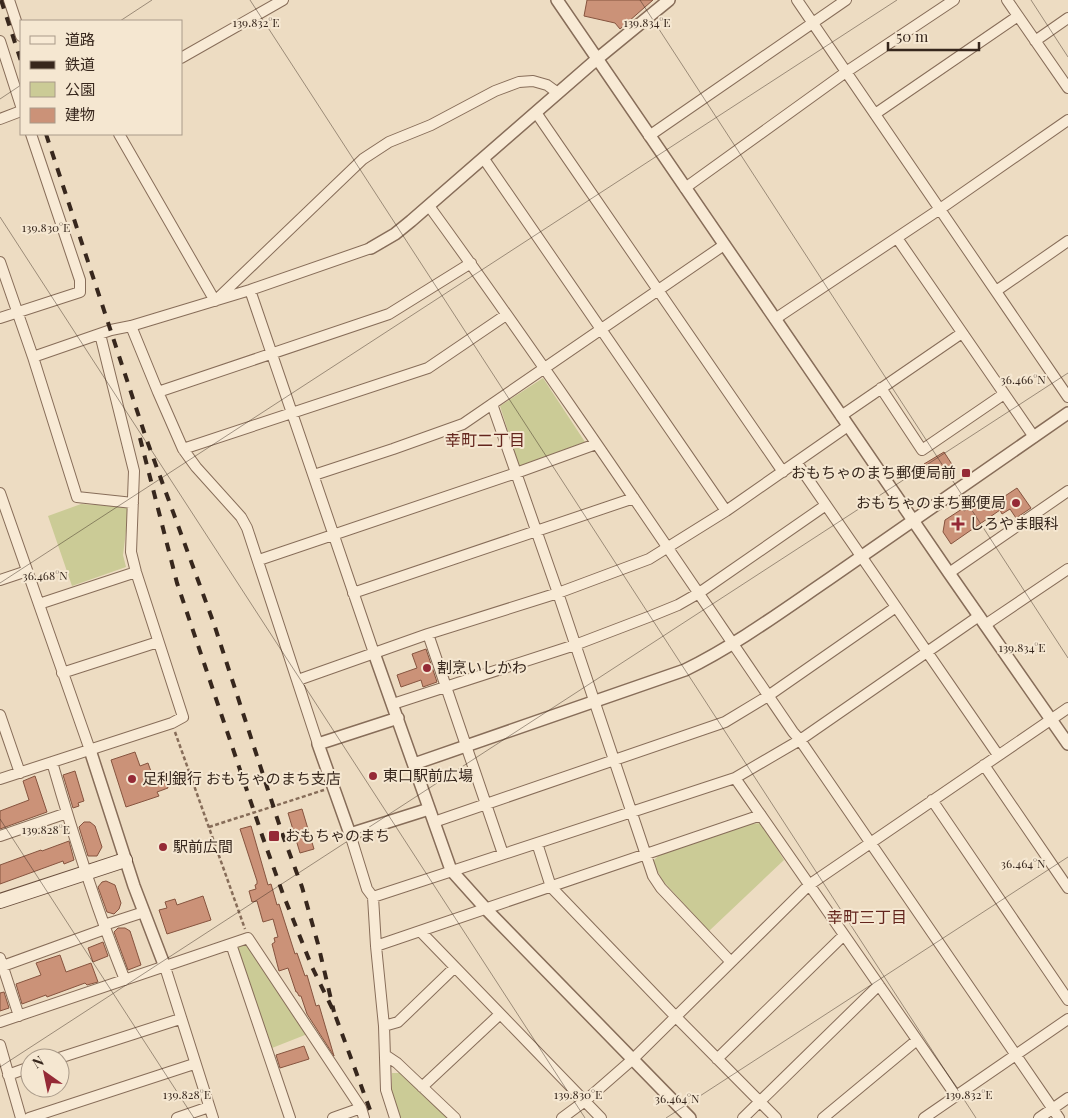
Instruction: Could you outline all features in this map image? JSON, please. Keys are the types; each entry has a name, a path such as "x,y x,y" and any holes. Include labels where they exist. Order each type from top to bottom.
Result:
{"main road":[{"path":"0,901 125,860"}],"street":[{"path":"9,0 20,33"},
{"path":"182,57 283,0"},
{"path":"557,0 948,573 1068,744"},
{"path":"33,356 100,334 250,290 371,248 395,234 429,206 537,114 558,93 669,0"},
{"path":"797,0 1068,397"},
{"path":"649,136 846,0"},
{"path":"685,188 846,72 954,0"},
{"path":"1007,0 1068,88"},
{"path":"875,114 1018,16"},
{"path":"1035,41 1068,18"},
{"path":"0,41 2,56 20,103"},
{"path":"215,301 363,159 389,142 431,125 495,91 519,82 533,81 547,85 558,93"},
{"path":"0,119 20,112"},
{"path":"537,114 783,472"},
{"path":"775,319 940,209 1068,120"},
{"path":"0,318 80,292 80,280 31,135"},
{"path":"120,135 215,301"},
{"path":"484,159 726,511"},
{"path":"429,206 634,498 1059,1118"},
{"path":"897,238 1034,437"},
{"path":"996,291 1068,241"},
{"path":"314,475 463,424 724,245"},
{"path":"0,262 33,356 77,497 133,503"},
{"path":"158,392 389,314 470,263"},
{"path":"250,290 353,593 451,870 486,909 690,1118"},
{"path":"183,449 428,368 506,316"},
{"path":"131,326 183,449 196,467 241,517 247,528 332,787 350,834 367,889 373,897 384,1026 386,1090 395,1118"},
{"path":"841,416 962,333"},
{"path":"0,779 172,723 184,717 158,642 131,552 134,471 100,334"},
{"path":"880,388 922,450 1004,394"},
{"path":"492,404 653,876 661,888 731,962"},
{"path":"414,764 685,670 733,644 1068,413"},
{"path":"298,680 428,634 558,593 649,559 726,511 848,426"},
{"path":"259,560 596,444"},
{"path":"797,462 998,755"},
{"path":"948,573 1068,491"},
{"path":"0,493 90,750 125,860 165,967 194,1064 213,1118"},
{"path":"353,593 634,498"},
{"path":"393,704 575,645 678,605 699,593 826,505"},
{"path":"373,897 735,778 800,740 926,651 1068,569"},
{"path":"0,580 27,571"},
{"path":"38,604 136,572"},
{"path":"434,822 725,722 768,696 896,607"},
{"path":"428,634 503,854"},
{"path":"62,673 158,642"},
{"path":"562,1118 585,1102 633,1059 809,885 1068,708"},
{"path":"0,715 20,773"},
{"path":"318,744 398,718"},
{"path":"52,762 67,814 125,980"},
{"path":"984,765 1068,888"},
{"path":"735,778 956,1096"},
{"path":"932,800 1068,1000"},
{"path":"350,834 429,809"},
{"path":"0,836 67,814"},
{"path":"376,946 761,815"},
{"path":"537,843 550,887 776,1118"},
{"path":"19,1016 1,964 144,912"},
{"path":"420,931 499,1015 601,1118"},
{"path":"717,1059 844,935"},
{"path":"0,1022 248,938 363,1113 333,1118"},
{"path":"231,944 290,1118"},
{"path":"384,1026 398,1022 454,968"},
{"path":"743,1118 879,985"},
{"path":"422,1088 499,1015"},
{"path":"70,1054 180,1019"},
{"path":"924,1118 1068,1019"},
{"path":"823,1118 917,1040"},
{"path":"0,1045 21,1118"},
{"path":"385,1055 397,1063 455,1118"},
{"path":"30,1118 194,1064"},
{"path":"8,1074 20,1070"},
{"path":"1039,1118 1068,1098"},
{"path":"177,1118 209,1107"}],"path":[{"path":"172,723 248,938"},
{"path":"209,827 332,787"}],"green space":[{"path":"543,378 585,442 519,466 500,406"},
{"path":"81,504 129,507 123,555 126,567 72,586 48,516"},
{"path":"761,823 784,860 709,931 662,880 653,861 659,855 751,824"},
{"path":"248,938 310,1033 267,1050 231,944"},
{"path":"392,1073 402,1073 448,1118 400,1118 392,1091"}],"building":[{"path":"587,0 653,0 620,29 615,23 584,16"},
{"path":"944,452 953,466 940,474 938,471 931,475 924,464"},
{"path":"1017,488 1031,508 1016,518 1010,509 1002,514 1000,510 951,544 943,532 945,520 962,509 964,511 990,494 996,502"},
{"path":"426,649 437,682 423,687 421,680 401,687 397,675 417,668 412,654"},
{"path":"135,752 140,766 148,763 153,777 163,773 168,788 157,792 159,796 126,807 111,760"},
{"path":"75,771 84,801 78,803 79,806 73,808 63,775"},
{"path":"35,776 47,812 0,829 0,811 29,800 23,781"},
{"path":"302,809 314,849 300,853 288,813"},
{"path":"84,822 90,822 95,826 102,847 97,856 88,856 79,827"},
{"path":"251,826 268,885 271,884 277,905 279,904 295,954 297,953 305,976 307,975 316,1006 319,1005 334,1056 307,1014 301,996 296,992 288,968 279,971 272,944 275,942 274,938 278,937 273,919 263,922 257,901 252,902 249,891 256,889 257,881 240,829"},
{"path":"69,841 74,860 64,864 63,861 0,884 0,865"},
{"path":"106,881 115,885 121,903 119,909 114,914 107,912 98,887 102,882"},
{"path":"203,896 211,920 167,934 159,910 167,908 165,902 175,899 177,905"},
{"path":"118,928 125,928 130,931 141,965 128,970 114,932"},
{"path":"103,942 108,956 93,962 88,948"},
{"path":"60,955 66,972 91,963 98,982 87,985 85,983 22,1004 16,984 41,975 36,963"},
{"path":"4,992 9,1008 0,1011 0,993"},
{"path":"304,1046 309,1059 280,1068 276,1055"}],"railway":[{"path":"1,0 20,58"},
{"path":"46,135 146,438 214,624 282,833 302,887 334,1012"},
{"path":"140,438 177,583 263,838 312,967 334,1012 373,1118"}],"place":[{"name":"おもちゃのまち郵便局前","path":"966,473"},
{"name":"おもちゃのまち郵便局","path":"1016,503"},
{"name":"しろやま眼科","path":"958,524"},
{"name":"割烹いしかわ","path":"427,668"},
{"name":"東口駅前広場","path":"373,776"},
{"name":"足利銀行 おもちゃのまち支店","path":"132,779"},
{"name":"おもちゃのまち","path":"274,836"},
{"name":"駅前広間","path":"163,847"}],"district":[{"name":"幸町二丁目","path":"485,440"},
{"name":"幸町三丁目","path":"867,917"}]}
